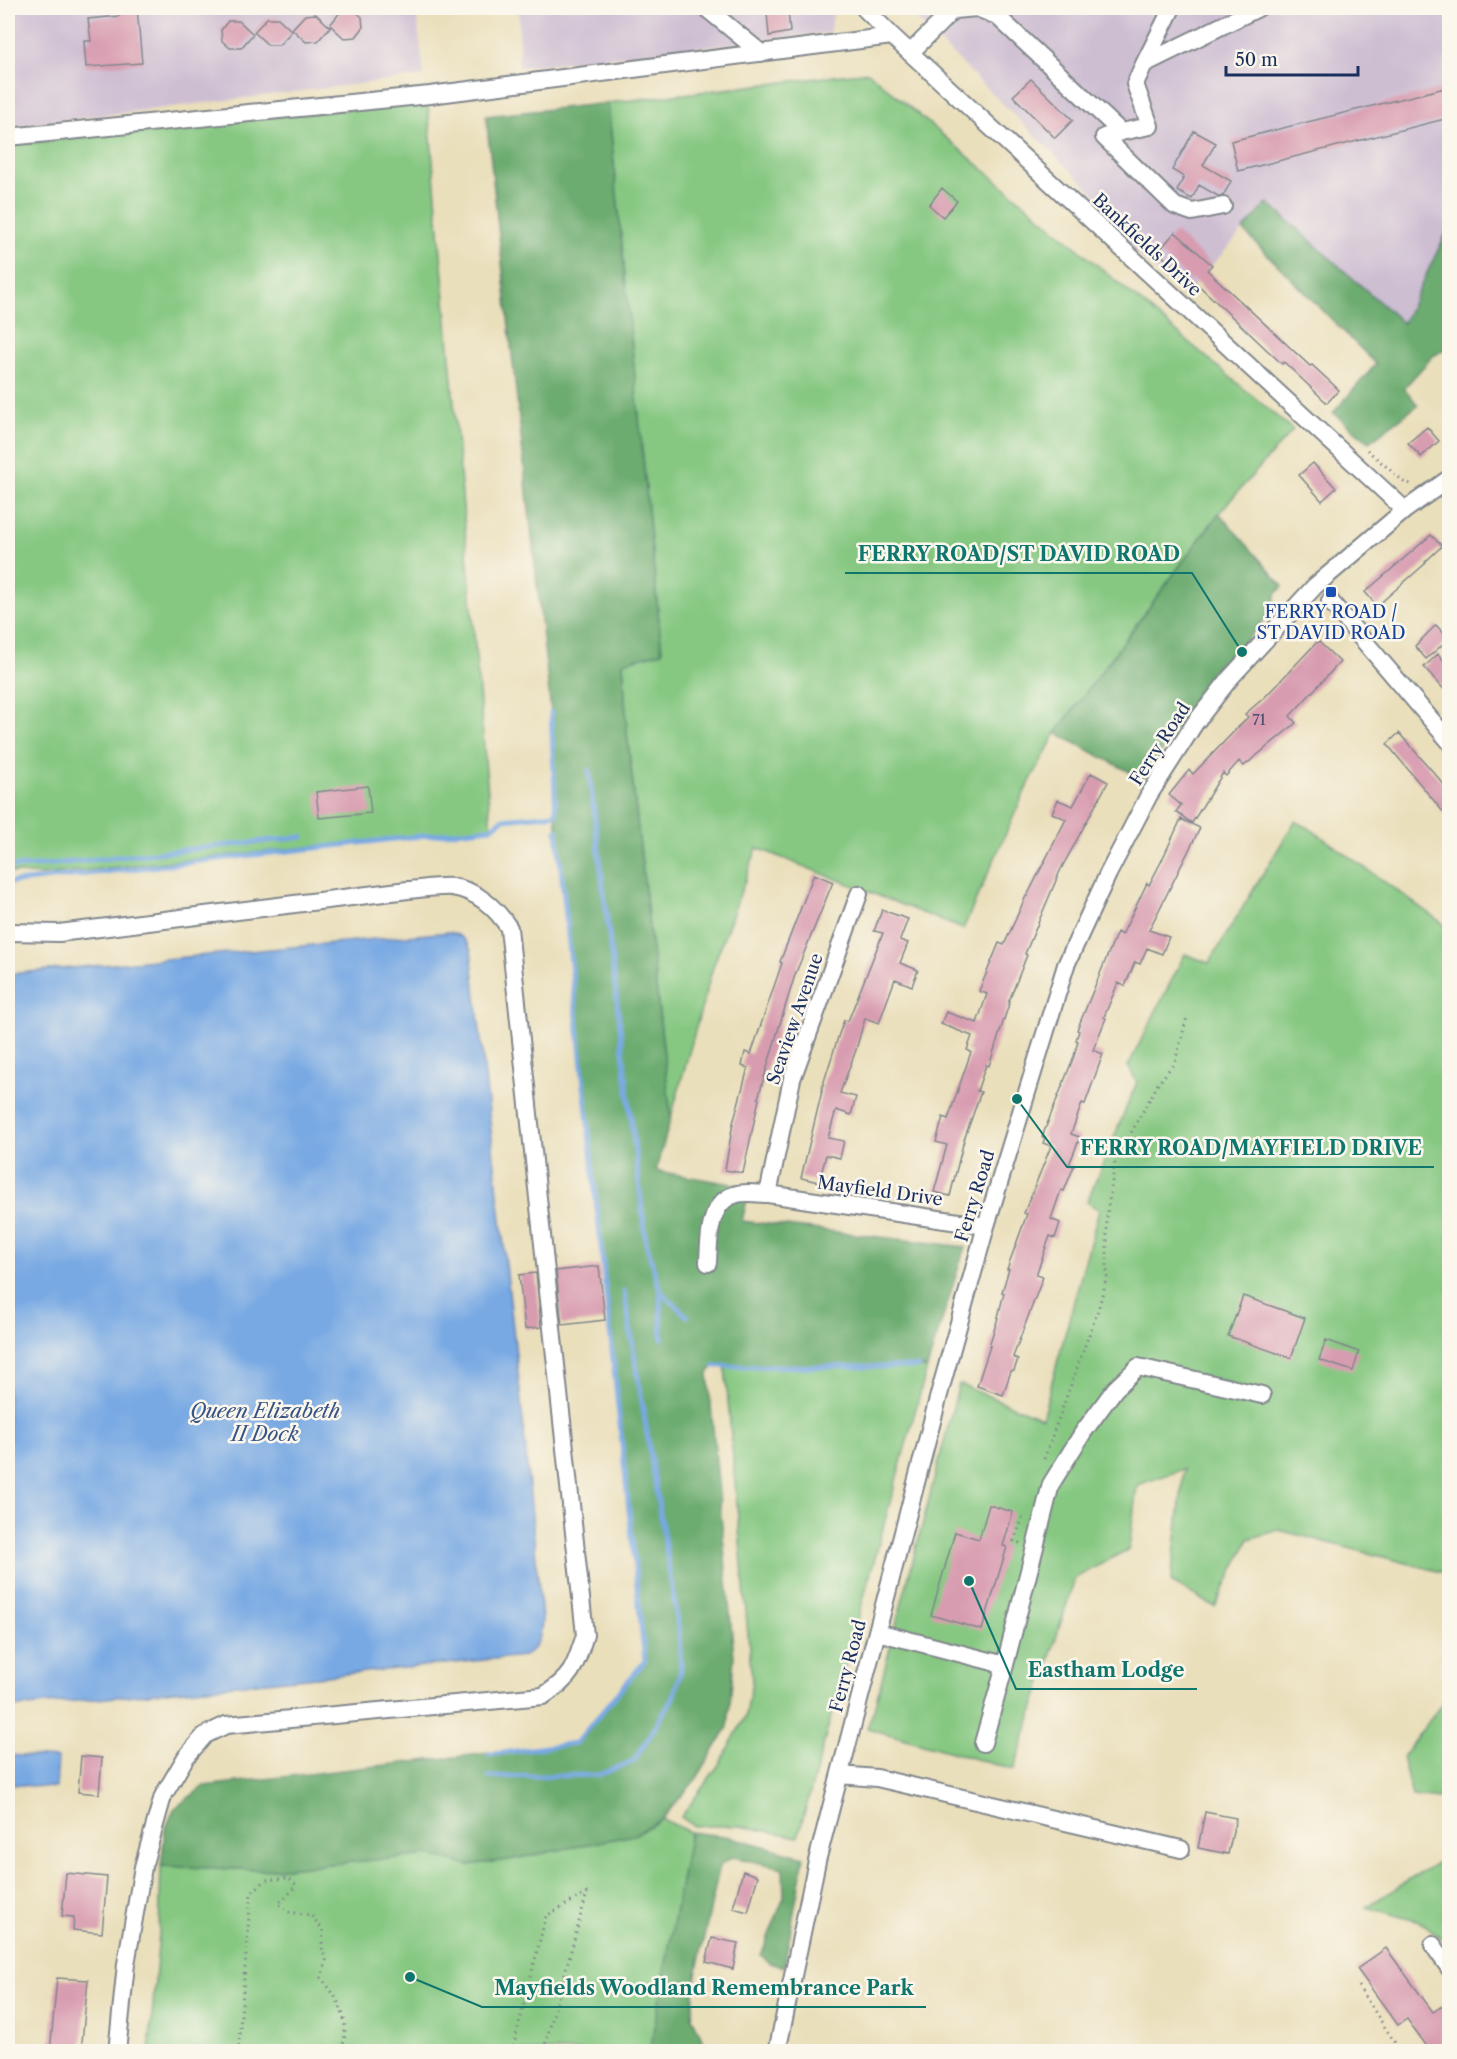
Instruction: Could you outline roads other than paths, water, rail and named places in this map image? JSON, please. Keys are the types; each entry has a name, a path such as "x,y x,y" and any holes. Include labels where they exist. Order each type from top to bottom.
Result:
{"street":[{"path":"706,8 761,52"},
{"name":"Bankfields Drive","path":"864,8 1405,510"},
{"path":"910,53 952,9 977,8 998,16 1120,132"},
{"path":"1172,8 1135,84 1150,126 1104,137 1175,206 1192,212 1223,206"},
{"path":"1144,64 1258,8"},
{"path":"8,137 430,95 892,36"},
{"name":"Ferry Road","path":"777,2052 817,1861 940,1391 986,1226 1066,965 1108,874 1149,795 1195,723 1231,677 1315,586 1405,510 1449,478"},
{"path":"1330,602 1449,742"},
{"path":"8,932 59,933 408,890 452,887 477,895 500,915 509,927 585,1635 577,1660 563,1683 543,1696 226,1725 205,1735 186,1757 163,1796 154,1825 143,1867 128,1954 117,2052"},
{"name":"Seaview Avenue","path":"768,1194 792,1079 859,894"},
{"name":"Mayfield Drive","path":"708,1263 713,1220 721,1203 735,1194 768,1194 986,1226"},
{"path":"983,1743 1051,1484 1084,1431 1115,1389 1138,1367 1262,1395"},
{"path":"877,1632 1005,1665"},
{"path":"840,1774 877,1778 1181,1849"},
{"path":"1433,1945 1449,1969"}],"water":[{"name":"Queen Elizabeth II Dock","path":"449,932 463,939 471,951 519,1381 542,1620 536,1645 524,1656 8,1708 8,974"},
{"path":"8,1755 58,1758 56,1788 8,1784"}],"waterway":[{"path":"8,883 491,828 503,819 556,814 551,712"},
{"path":"589,770 646,1242 660,1291 662,1339"},
{"path":"488,1755 576,1743 645,1661 557,830"},
{"path":"8,867 303,837"},
{"path":"488,1777 598,1775 634,1761 673,1698 681,1670 679,1631 624,1291"},
{"path":"660,1291 687,1316"},
{"path":"714,1366 919,1367"}],"place":[{"name":"FERRY ROAD / ST DAVID ROAD","path":"1331,592"},
{"name":"FERRY ROAD/ST DAVID ROAD","path":"1242,652"},
{"name":"FERRY ROAD/MAYFIELD DRIVE","path":"1017,1099"},
{"name":"Eastham Lodge","path":"969,1581"},
{"name":"Mayfields Woodland Remembrance Park","path":"410,1977"}]}
